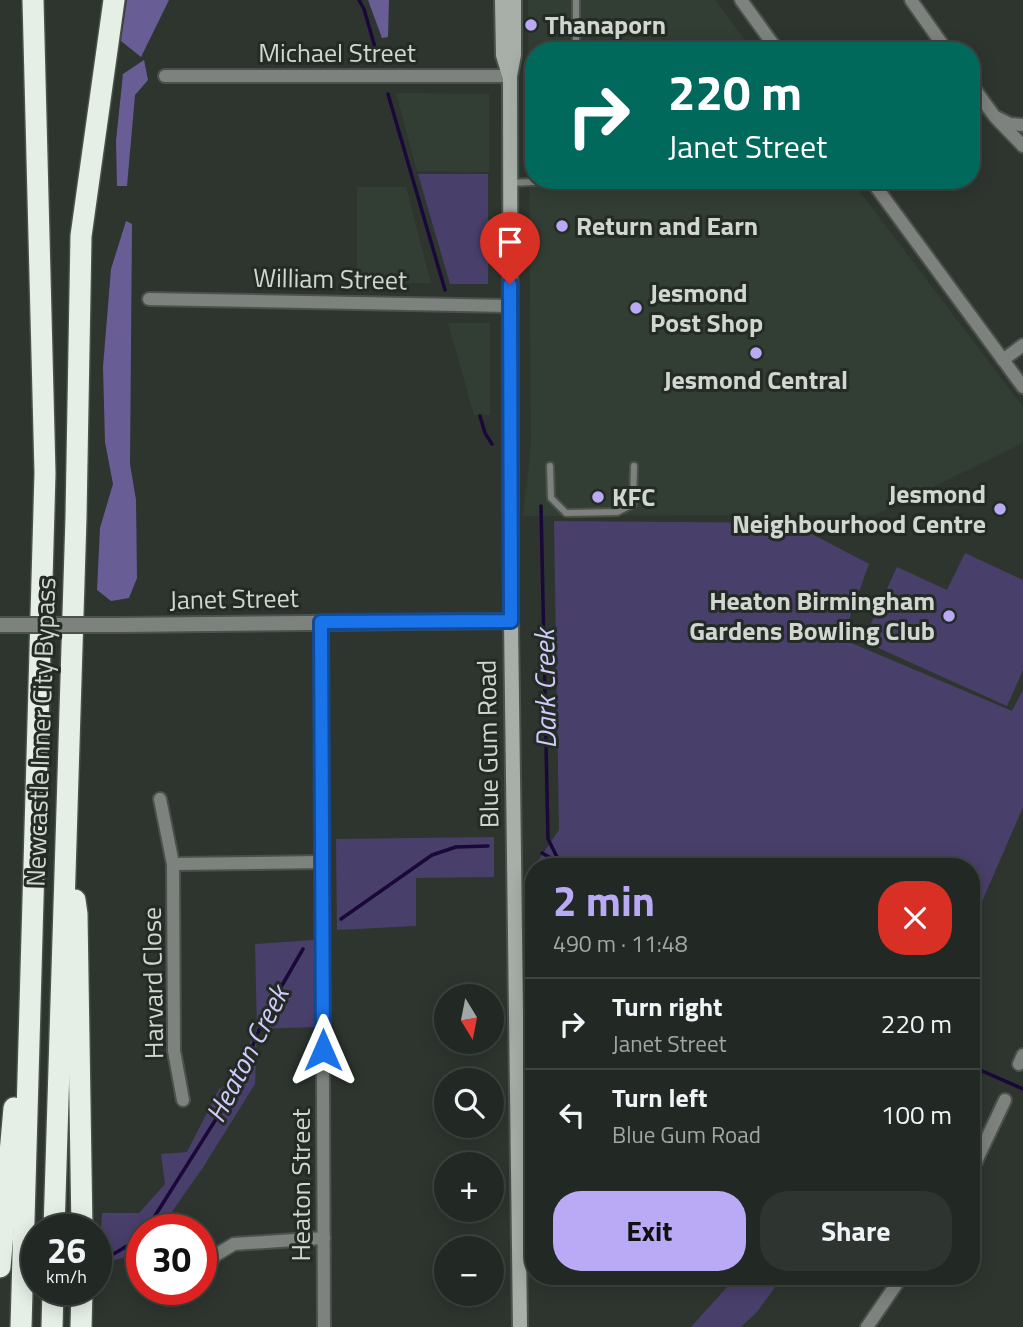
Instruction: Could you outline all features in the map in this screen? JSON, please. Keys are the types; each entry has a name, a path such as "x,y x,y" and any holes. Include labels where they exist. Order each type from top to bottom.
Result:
{"highway":[{"name":"Newcastle Inner City Bypass","path":"20,1327 45,473 33,0"},
{"name":"Newcastle Inner City Bypass","path":"54,1214 76,517 81,236 114,0"},
{"path":"65,842 77,914 82,1214"},
{"path":"0,1267 19,1022 32,954"},
{"path":"52,1327 53,1305"},
{"path":"81,1327 82,1305"}],"main road":[{"name":"Blue Gum Road","path":"502,0 503,55 510,76"},
{"name":"Blue Gum Road","path":"514,0 514,55 510,76 511,621 517,1080 525,1221"},
{"name":"Blue Gum Road","path":"520,1327 525,1254"}],"street":[{"path":"741,0 771,42"},
{"path":"911,0 941,42"},
{"name":"Michael Street","path":"165,76 510,76"},
{"path":"980,96 995,117 1023,146"},
{"path":"995,117 1010,124 1023,125"},
{"path":"878,189 1023,387"},
{"name":"William Street","path":"149,299 510,306"},
{"path":"1003,360 1023,345"},
{"name":"Janet Street","path":"0,625 511,621"},
{"name":"Heaton Street","path":"321,622 324,1327"},
{"name":"Harvard Close","path":"160,799 173,864 174,1051 183,1100"},
{"path":"173,864 322,862"},
{"path":"980,1153 1005,1100"},
{"path":"217,1254 238,1243 324,1238"},
{"path":"867,1327 896,1285"}],"lane":[{"path":"576,0 576,42"},
{"path":"510,183 525,182"},
{"path":"550,466 551,498 566,513 617,512 633,504 634,466"},
{"path":"517,1080 525,1080"}],"shaded area":[{"path":"127,0 169,0 141,57 121,41"},
{"path":"368,0 389,0 388,37 382,38"},
{"name":"Jesmond Central","path":"528,0 715,0 746,42 528,42"},
{"path":"144,60 148,80 135,95 127,186 117,186 116,141 123,74"},
{"path":"396,93 489,94 489,172 417,171"},
{"path":"418,174 488,174 488,284 450,284"},
{"path":"357,187 406,187 431,283 357,283"},
{"name":"Jesmond Central","path":"529,189 858,189 1023,407 1023,443 875,515 523,516 531,445"},
{"path":"126,221 132,224 130,464 136,500 137,578 129,598 111,601 97,590 100,528 113,484 105,442 103,367 111,269"},
{"path":"448,323 490,323 490,415 474,415"},
{"path":"554,521 791,523 869,564 842,639 1012,711 1023,690 1023,807 980,906 980,858 540,858 559,830"},
{"name":"Heaton Birmingham Gardens Bowling Club","path":"965,553 1023,580 1023,670 1007,706 863,641 897,567 947,590"},
{"path":"494,837 494,877 416,878 416,926 337,930 336,839"},
{"path":"314,940 314,1027 257,1029 255,944"},
{"path":"257,1029 255,1084 202,1169 170,1214 126,1214 126,1257 112,1261 112,1214 102,1213 139,1213 165,1184 161,1154 187,1152 219,1089 229,1085"},
{"path":"776,1285 757,1312 741,1327 691,1327 728,1286"}],"waterway":[{"name":"Dark Creek","path":"359,0 378,58"},
{"name":"Dark Creek","path":"388,94 445,290"},
{"name":"Dark Creek","path":"480,416 485,433 492,444"},
{"name":"Dark Creek","path":"541,506 548,839 558,858"},
{"name":"Heaton Creek","path":"341,919 432,855 456,847 488,846"},
{"name":"Heaton Creek","path":"542,853 551,858"},
{"name":"Heaton Creek","path":"156,1214 235,1089 266,1013 303,949"},
{"name":"Dark Creek","path":"980,1070 1023,1089"},
{"name":"Heaton Creek","path":"112,1255 126,1247"}],"place":[{"name":"Thanaporn","path":"531,25"},
{"name":"Return and Earn","path":"562,226"},
{"name":"Jesmond Post Shop","path":"636,308"},
{"name":"Jesmond Central","path":"756,353"},
{"name":"KFC","path":"598,497"},
{"name":"Jesmond Neighbourhood Centre","path":"1000,509"},
{"name":"Heaton Birmingham Gardens Bowling Club","path":"949,616"}],"route":[{"path":"323,1050 321,622 511,621 510,284"}]}
